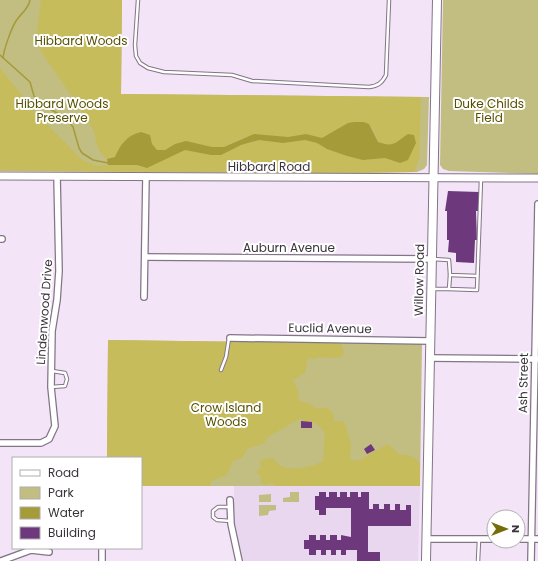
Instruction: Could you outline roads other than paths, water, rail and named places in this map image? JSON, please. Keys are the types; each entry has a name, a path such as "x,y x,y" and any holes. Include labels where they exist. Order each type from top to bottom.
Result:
{"main road":[{"name":"Willow Road","path":"426,561 437,0"}],"street":[{"name":"Hibbard Road","path":"0,176 538,178"},
{"name":"Lindenwood Drive","path":"0,443 41,443 49,439 55,426 51,387 52,331 57,300 59,271 57,176"},
{"path":"144,297 146,176"},
{"name":"Ash Street","path":"531,561 538,204"},
{"name":"Auburn Avenue","path":"145,257 432,259"},
{"name":"Euclid Avenue","path":"230,338 430,341"},
{"path":"430,358 536,359"},
{"path":"230,500 231,521 239,561"},
{"path":"427,539 486,539"},
{"path":"526,539 538,540"},
{"path":"102,549 102,561"},
{"path":"1,561 31,550 49,552"}],"lane":[{"path":"138,0 135,45 136,56 140,62 148,68 164,72 232,75 252,81 370,87 377,86 383,82 386,75 389,0"},
{"path":"431,289 477,290 481,178"},
{"path":"432,259 449,260 449,289"},
{"path":"450,275 477,276"},
{"path":"221,370 226,358 230,338"},
{"path":"51,387 65,386 68,379 65,373 52,371"},
{"path":"230,507 218,507 213,510 213,517 217,520 231,521"},
{"path":"478,561 479,539"}],"water":[{"path":"364,122 369,124 378,142 383,144 397,142 408,134 414,135 416,143 408,160 400,163 385,158 363,160 347,156 327,149 317,143 305,140 283,143 259,140 241,145 221,155 211,155 185,150 147,168 137,165 108,165 107,159 115,157 119,148 128,138 141,132 150,135 152,144 157,150 165,150 175,144 186,141 212,147 224,147 254,134 288,137 306,134 322,138 348,123"}],"waterway":[{"path":"3,58 6,44 12,29 16,21 28,6 30,0"},
{"path":"0,55 30,82 34,96 41,104 66,118 73,127 82,153 93,160 108,163"}],"park label":[{"name":"Hibbard Woods","path":"81,40"},
{"name":"Hibbard Woods Preserve","path":"62,110"},
{"name":"Duke Childs Field","path":"489,110"},
{"name":"Crow Island Woods","path":"226,414"}]}
